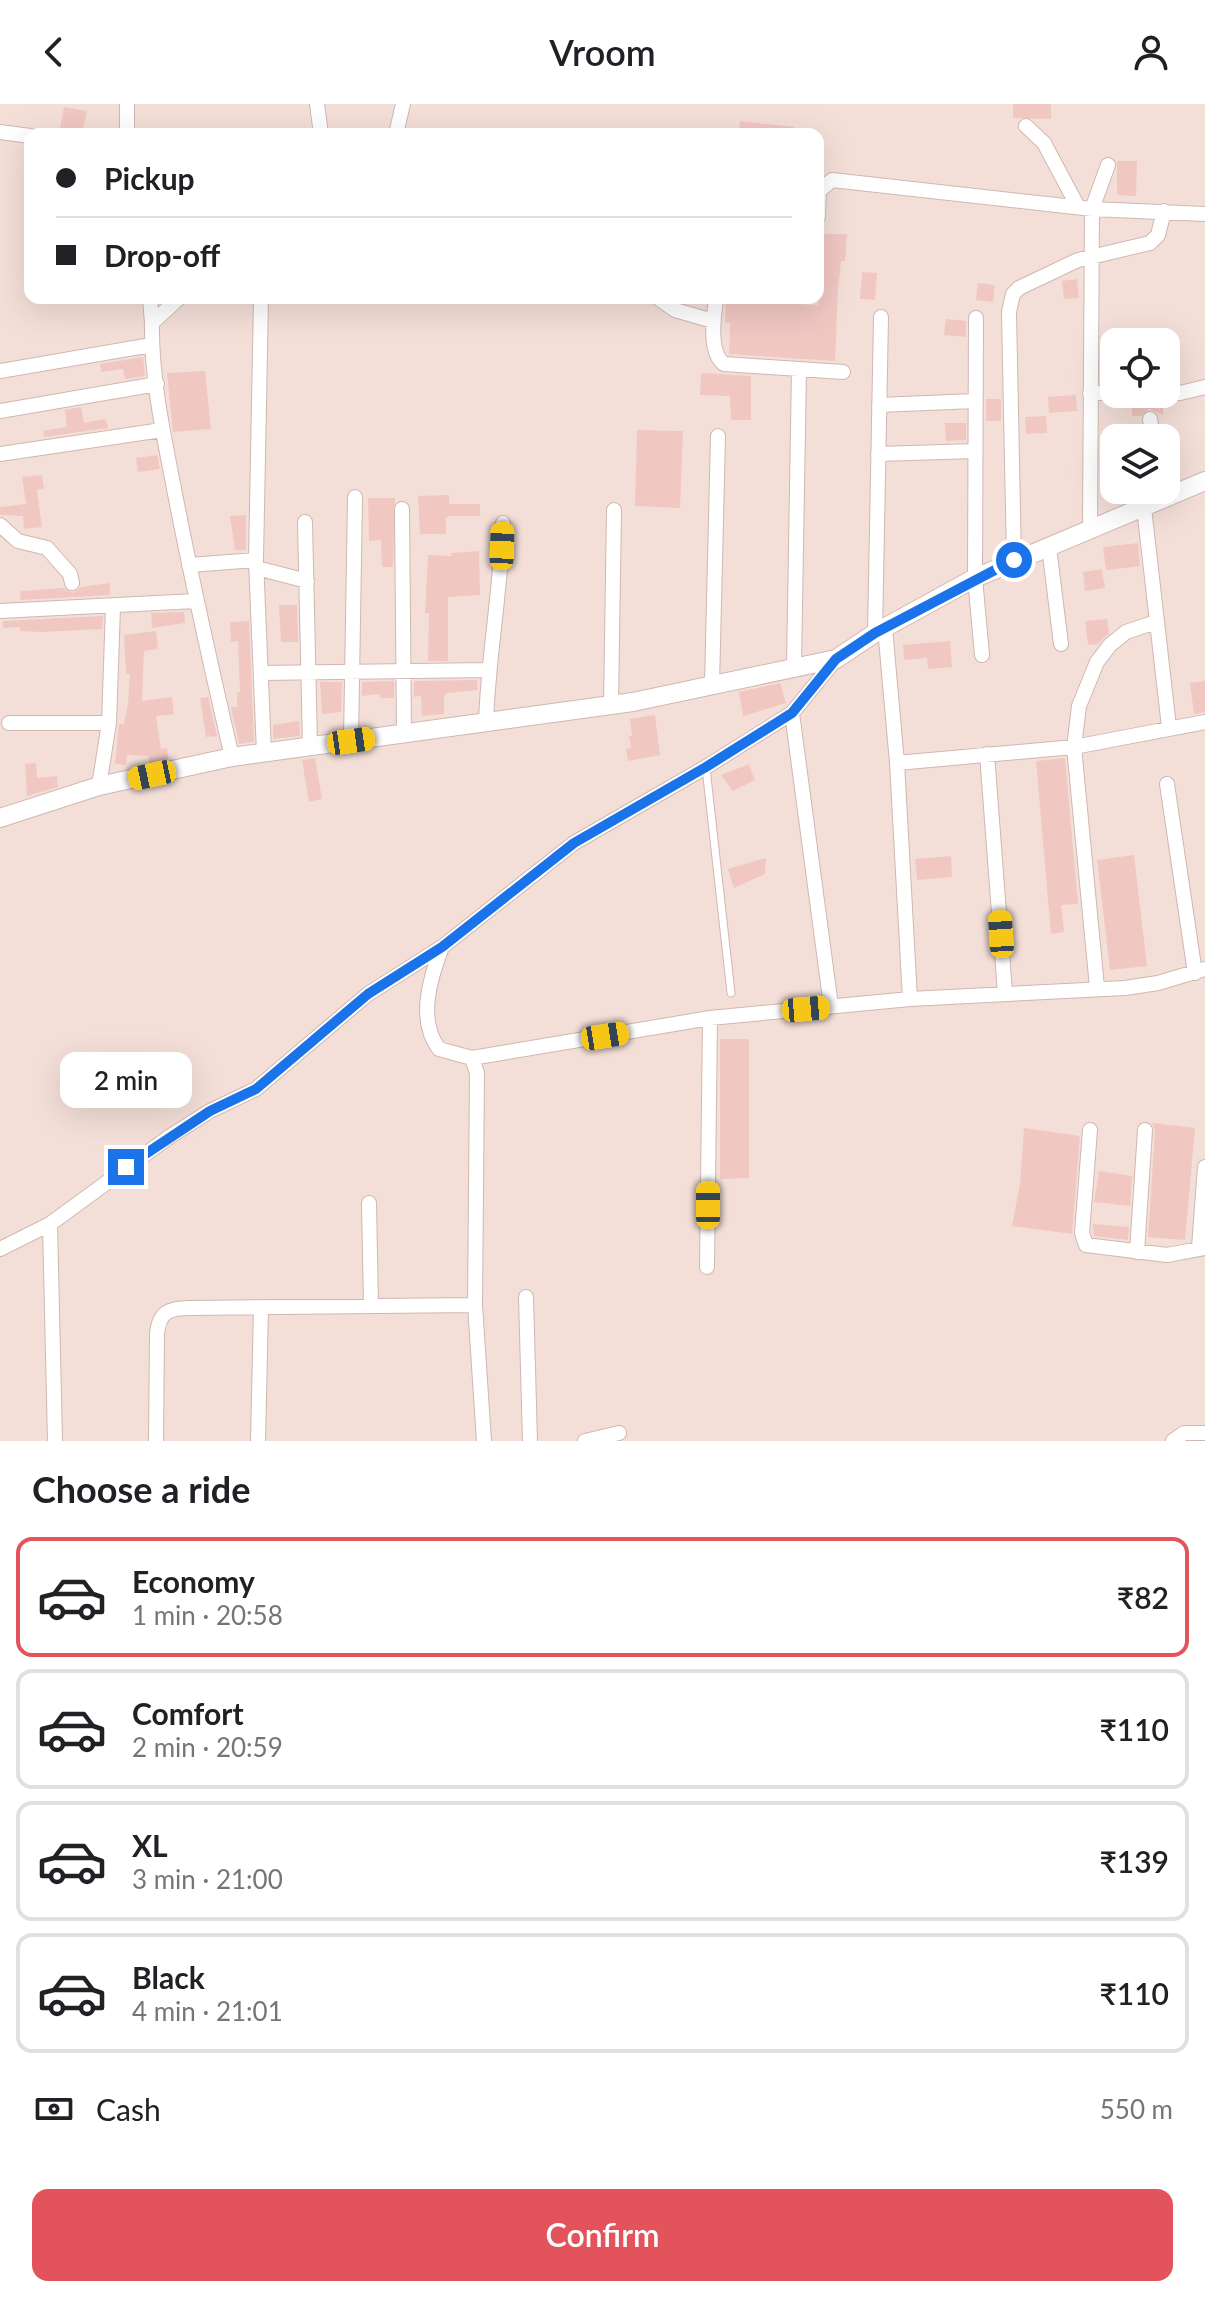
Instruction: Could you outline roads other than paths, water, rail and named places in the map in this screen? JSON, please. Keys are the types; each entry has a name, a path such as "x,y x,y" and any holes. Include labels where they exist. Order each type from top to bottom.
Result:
{"street":[{"path":"127,104 127,128"},
{"path":"317,104 320,128"},
{"path":"397,128 403,104"},
{"path":"1026,126 1044,143 1085,208 1091,257 1090,530"},
{"path":"0,132 24,135"},
{"path":"1085,208 1108,165"},
{"path":"824,187 832,180 1085,208 1205,214"},
{"path":"1014,560 1011,302 1019,288 1091,257 1155,240 1164,211"},
{"path":"150,304 151,345 162,430 196,601 232,757"},
{"path":"152,323 173,304"},
{"path":"261,304 256,564 264,753"},
{"path":"666,304 675,310 713,321"},
{"path":"715,304 713,321 717,355 724,364 843,372"},
{"path":"881,317 878,454 880,631 897,763 910,999"},
{"path":"976,318 975,578 982,655"},
{"path":"0,371 151,345"},
{"path":"794,666 799,369"},
{"path":"0,411 157,384"},
{"path":"1180,393 1205,387"},
{"path":"1090,393 1100,393"},
{"path":"879,405 975,401"},
{"path":"1150,419 1151,424"},
{"path":"0,454 162,430"},
{"path":"712,685 718,436"},
{"path":"878,454 975,451"},
{"path":"1180,489 1205,481"},
{"path":"351,741 355,497"},
{"path":"0,1249 50,1224 169,1137 210,1111 256,1089 368,994 442,947 574,843 792,713 836,659 975,578 1150,504"},
{"path":"1144,508 1169,727"},
{"path":"402,509 404,734"},
{"path":"611,705 614,510"},
{"path":"305,522 310,747"},
{"path":"486,723 488,670 501,568 503,523"},
{"path":"0,525 18,541 47,548 70,574 72,583"},
{"path":"1049,547 1061,644"},
{"path":"189,565 256,564 307,581"},
{"path":"0,611 196,601"},
{"path":"99,786 109,723 113,607"},
{"path":"1097,987 1074,747 1079,706 1097,662 1110,645 1126,632 1156,622"},
{"path":"0,818 99,786 232,757 611,705 836,659"},
{"path":"261,673 488,670"},
{"path":"792,713 831,1006"},
{"path":"897,763 1074,747 1205,722"},
{"path":"9,723 109,723"},
{"path":"987,754 1005,993"},
{"path":"442,947 431,981 429,1027 439,1049 472,1058 710,1018 910,999 1141,986 1200,971 1167,784"},
{"path":"707,1267 710,1018"},
{"path":"472,1058 477,1073 475,1305 484,1441"},
{"path":"1090,1130 1082,1233 1086,1245 1167,1255 1202,1247 1205,1167"},
{"path":"1137,1252 1145,1130"},
{"path":"369,1203 371,1306"},
{"path":"50,1224 55,1441"},
{"path":"526,1297 530,1441"},
{"path":"156,1441 158,1322 164,1313 175,1308 475,1305"},
{"path":"258,1441 261,1308"},
{"path":"585,1441 619,1433"},
{"path":"1173,1441 1184,1433 1205,1433"}],"lane":[{"path":"706,767 731,993"}]}
